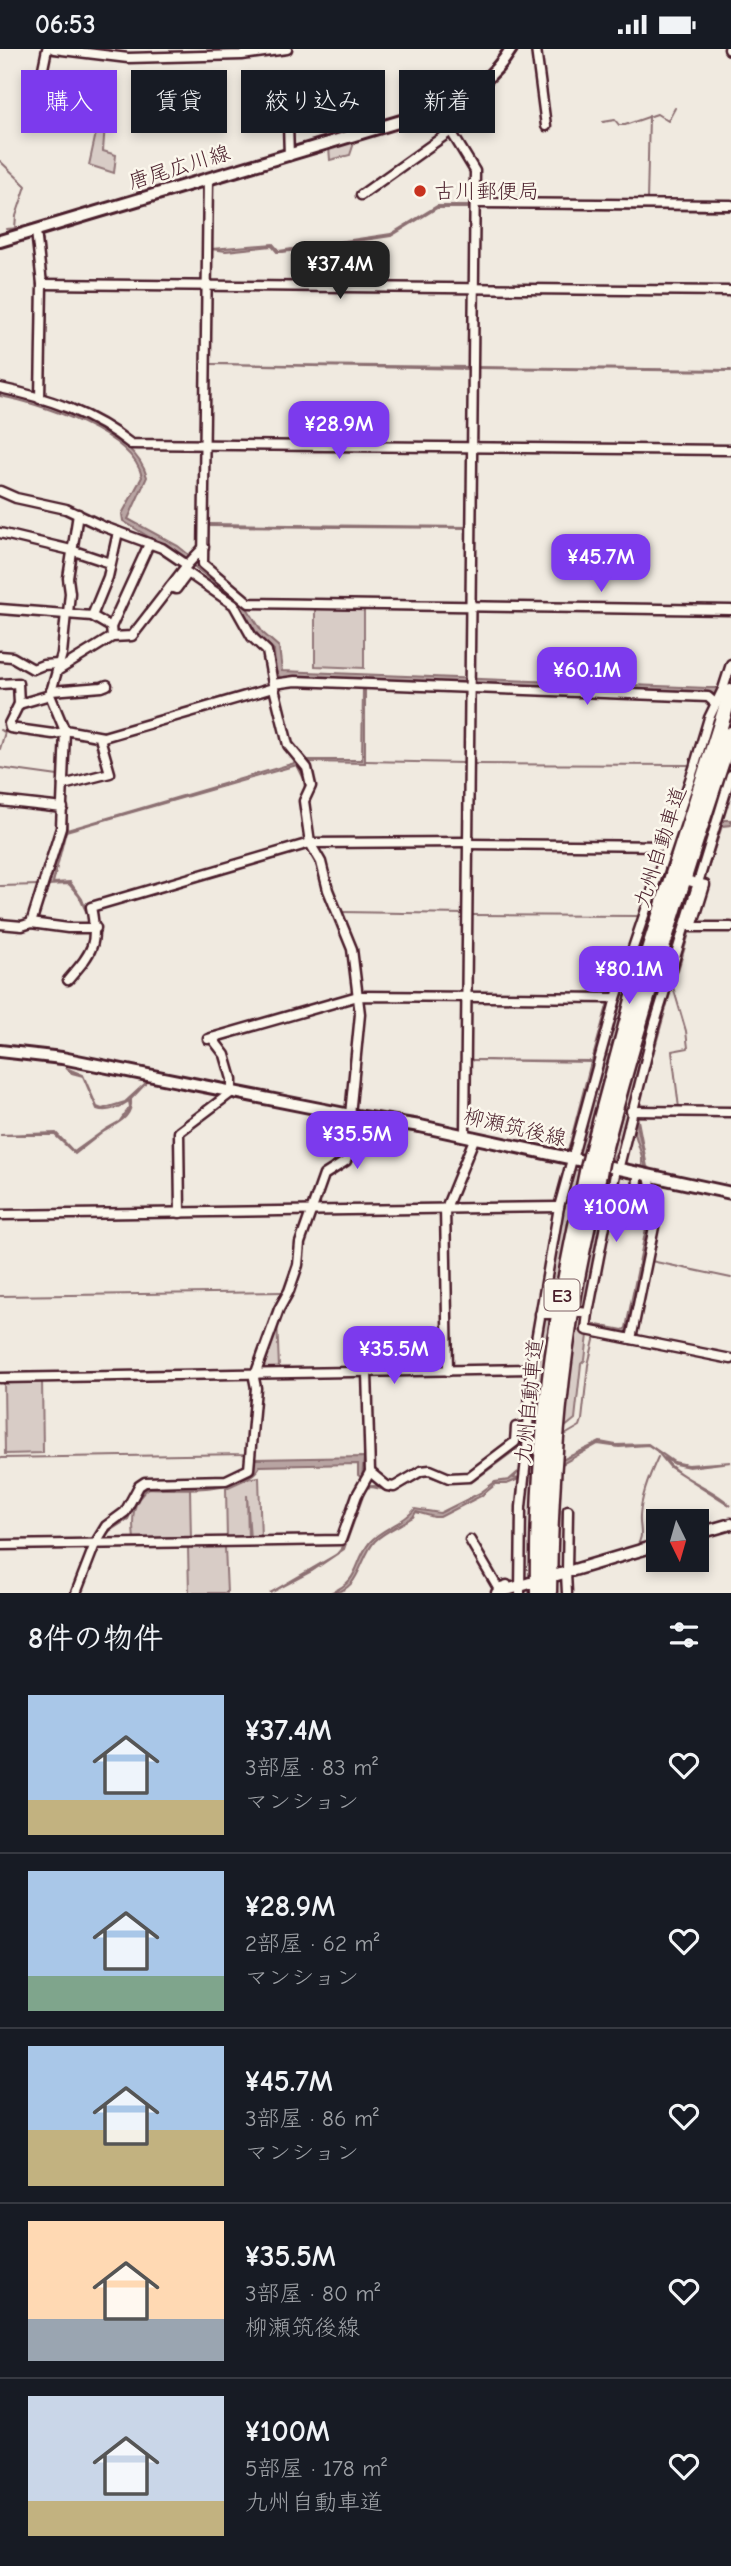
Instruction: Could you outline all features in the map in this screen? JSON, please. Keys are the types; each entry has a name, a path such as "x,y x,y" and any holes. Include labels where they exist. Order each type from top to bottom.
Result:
{"highway":[{"name":"九州自動車道","path":"549,1593 548,1477 563,1293 633,1000 724,700"},
{"name":"九州自動車道","path":"596,1157 624,1077 687,866 731,734"},
{"name":"九州自動車道","path":"525,1587 548,1477"}],"main road":[{"name":"唐尾広川線","path":"495,72 511,49"},
{"name":"唐尾広川線","path":"0,241 399,122"},
{"name":"柳瀬筑後線","path":"0,1051 62,1058 470,1136 731,1193"}],"street":[{"path":"43,70 47,49"},
{"path":"54,49 128,58 176,53 287,49"},
{"path":"536,49 546,125"},
{"path":"288,133 289,156"},
{"path":"360,195 448,133"},
{"path":"448,1371 446,1208 470,1136 467,996 475,202 475,171 452,133"},
{"path":"208,179 203,564 249,603 731,610"},
{"path":"475,202 731,205"},
{"path":"36,231 41,284 40,399"},
{"path":"41,284 731,291"},
{"path":"0,388 92,417 131,444 731,450"},
{"path":"0,491 78,514 179,557 187,565"},
{"path":"31,923 61,828 65,731 51,693 67,613 71,550 78,514"},
{"path":"92,615 108,577 118,532"},
{"path":"0,533 71,550 110,563"},
{"path":"112,637 111,627 149,544"},
{"path":"0,656 12,657 33,669 43,665 58,668 112,637 132,636 204,547"},
{"path":"76,1593 94,1544 106,1526 125,1513 139,1486 145,1482 226,1480 248,1469 255,1373 279,1309 289,1291 298,1265 300,1244 324,1175 346,1161 349,1154 360,1014 352,949 328,890 321,862 310,843 304,801 311,786 307,768 288,745 267,651 252,638 234,605 188,573 176,589 170,587"},
{"path":"0,609 92,615 111,627"},
{"path":"525,1587 521,1507 531,1369 559,1207 616,998 663,873 667,846 709,718 724,700 731,664"},
{"path":"63,785 110,773 100,738 295,681 708,697 724,700"},
{"path":"0,684 18,683 19,703 9,724 10,728 53,734 65,731 104,737"},
{"path":"19,703 51,693 107,685"},
{"path":"731,775 693,882 643,1051 634,1111 617,1169 586,1330 731,1359"},
{"path":"0,801 63,808"},
{"path":"67,979 88,956 96,935 91,907 310,843 667,846"},
{"path":"693,882 705,885 692,927 731,927"},
{"path":"0,924 22,926 31,923 68,928 96,928"},
{"path":"180,1213 179,1132 232,1092 232,1079 225,1055 210,1039 358,996 616,998"},
{"path":"600,1053 611,1053"},
{"path":"634,1111 731,1112"},
{"path":"637,1209 643,1175"},
{"path":"631,1339 655,1222 654,1201 643,1175"},
{"path":"0,1215 559,1207"},
{"path":"579,1312 589,1313"},
{"path":"540,1314 552,1314"},
{"path":"0,1378 531,1369"},
{"path":"0,1545 341,1540 357,1495 370,1472 367,1372"},
{"path":"370,1472 387,1486 394,1486 421,1471 430,1470 449,1478 469,1477 515,1442 516,1427 527,1427"},
{"path":"567,1593 563,1573 568,1510"},
{"path":"709,1530 731,1524"},
{"path":"470,1540 498,1588 525,1587"},
{"path":"563,1573 646,1549"},
{"path":"497,1593 525,1587"}],"shaded area":[{"path":"96,133 104,133 103,151 116,155 114,173 89,165"},
{"path":"355,140 350,155 330,160 329,147"},
{"path":"471,177 472,208 437,208 391,236 283,252 277,252 272,246 226,251 211,249 273,244 279,251 391,234 437,206 470,206"},
{"path":"483,208 731,209 731,211"},
{"path":"210,364 471,367 471,369"},
{"path":"476,368 731,370 731,371"},
{"path":"0,391 40,401 85,419 125,445 139,460 147,477 128,519 178,546 231,589 244,603 263,633 279,647 282,671 708,688 727,688 731,685 731,691 715,697 281,680 275,669 274,650 259,636 231,596 186,560 123,521 122,514 142,477 135,461 122,447 82,423 37,405 0,396"},
{"path":"209,526 469,527 469,528"},
{"path":"315,608 364,609 364,668 315,666"},
{"path":"363,688 365,763 307,762 306,760 362,760"},
{"path":"717,708 720,709 665,870 663,866"},
{"path":"731,755 727,782 717,815 696,877 692,878"},
{"path":"298,762 305,778 305,791 304,779 297,765 66,831 53,883 70,882 82,899 90,920 79,896 69,884 48,885 65,831 66,788 67,830"},
{"path":"731,820 731,825 722,826 688,929 638,1108 633,1108 701,878 709,860 719,822"},
{"path":"661,875 662,882 612,1046 604,1047"},
{"path":"690,884 695,886 648,1044 641,1044"},
{"path":"608,1002 596,1048 598,1051 568,1151 591,1062 470,1060 592,1061"},
{"path":"639,1052 643,1053 642,1064 629,1117 615,1156 610,1161"},
{"path":"609,1055 583,1156 579,1155 576,1151 603,1056"},
{"path":"66,1068 83,1075 97,1107 102,1109 125,1102 149,1080 131,1099 131,1106 127,1115 119,1123 75,1154 55,1135 0,1135 56,1133 74,1152 106,1129 119,1122 130,1107 129,1101 110,1110 97,1109 83,1076"},
{"path":"635,1115 644,1156 650,1220 628,1329 624,1333 590,1327 591,1324 623,1330 626,1328 648,1218 648,1204 642,1182 642,1157 632,1124"},
{"path":"579,1170 551,1313 541,1313 568,1173"},
{"path":"607,1174 610,1186 587,1307 577,1310"},
{"path":"576,1313 586,1314 585,1333 588,1335 585,1360 581,1364 575,1419 564,1428"},
{"path":"541,1315 550,1315 536,1430 529,1429"},
{"path":"277,1318 279,1368 259,1369"},
{"path":"42,1379 43,1453 5,1454 4,1383 7,1380"},
{"path":"518,1430 537,1432 537,1435 521,1433 521,1444 518,1448 472,1482 446,1482 426,1475 394,1492 366,1488 344,1549 337,1554 343,1547 364,1489 368,1486 378,1486 370,1479 372,1477 385,1488 425,1473 471,1479 518,1445"},
{"path":"600,1442 616,1445 648,1444 674,1462 688,1465 731,1462 689,1467 675,1464 664,1458 679,1472 731,1506 670,1467 657,1451 648,1445 619,1447 598,1444 562,1464 562,1460"},
{"path":"364,1457 362,1478 358,1475 358,1464 260,1466 252,1475 226,1485 192,1489 148,1488 139,1497 128,1519 108,1532 107,1529 124,1518 145,1486 222,1484 253,1469 255,1459"},
{"path":"518,1472 514,1478 519,1479 507,1484 496,1484 481,1496 440,1517 416,1512 413,1517 375,1541 358,1573 347,1587 330,1593 352,1577 370,1542 405,1519 415,1509 440,1513 480,1493 495,1482 509,1480"},
{"path":"259,1477 261,1539 250,1539 247,1495 248,1540 227,1540 226,1488 246,1479"},
{"path":"149,1488 190,1488 191,1540 134,1540 133,1518 136,1505"},
{"path":"188,1547 225,1547 227,1593 189,1593"},
{"path":"335,1555 312,1571 270,1593"}],"waterway":[{"path":"603,122 615,120 619,125 625,125 657,114 668,121 675,108"},
{"path":"647,201 649,116"},
{"path":"0,161 26,186 15,228"},
{"path":"6,229 20,228"},
{"path":"43,240 44,265"},
{"path":"0,730 5,732 0,749"},
{"path":"365,761 464,763"},
{"path":"473,764 688,765"},
{"path":"0,768 58,776"},
{"path":"0,886 40,885"},
{"path":"342,912 465,914"},
{"path":"471,915 637,916"},
{"path":"679,1108 672,1051 688,1048 686,1031 673,987 690,930"},
{"path":"346,1110 356,1012 353,1001"},
{"path":"219,1040 287,1020"},
{"path":"637,1115 647,1167 651,1169"},
{"path":"453,1204 555,1203"},
{"path":"411,1205 440,1205"},
{"path":"651,1261 731,1278"},
{"path":"541,1290 543,1278"},
{"path":"0,1296 286,1292"},
{"path":"563,1436 580,1426 582,1420 588,1365 595,1336"},
{"path":"0,1458 246,1454 251,1379"},
{"path":"366,1457 366,1472"},
{"path":"636,1547 641,1536 642,1501 658,1457"}],"place":[{"name":"古川郵便局","path":"420,191"}]}
